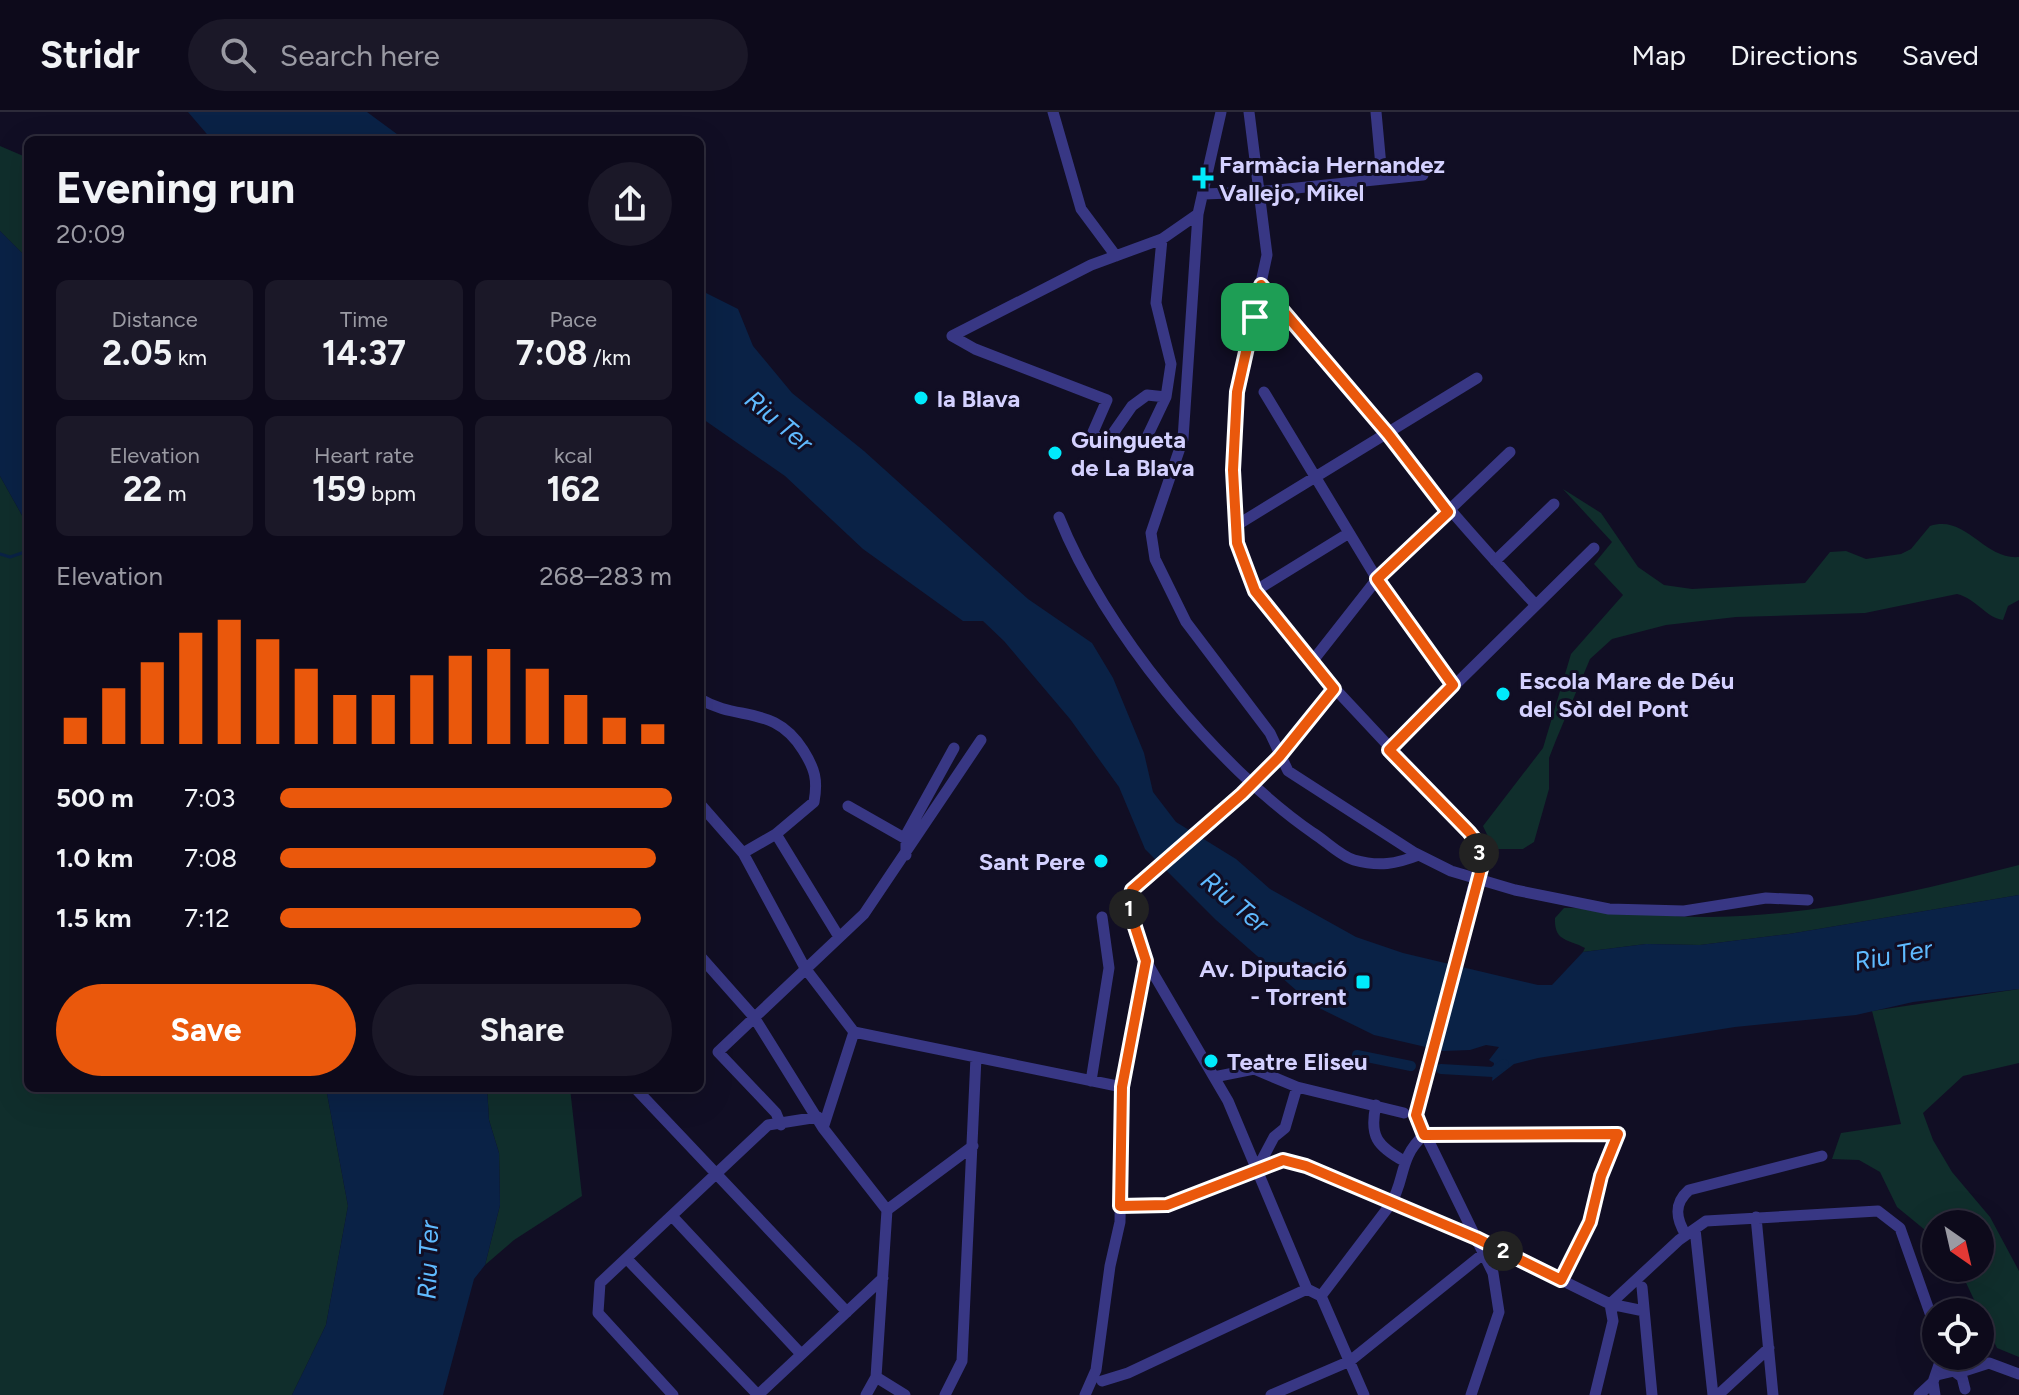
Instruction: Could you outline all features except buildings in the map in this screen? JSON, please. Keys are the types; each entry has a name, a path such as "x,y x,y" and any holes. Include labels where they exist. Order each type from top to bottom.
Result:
{"street":[{"path":"1053,112 1081,209 1116,256"},
{"path":"1221,112 1198,214 1183,439 1151,533 1155,559 1186,622 1270,733 1288,771 1419,855 1451,871 1515,890 1609,909 1684,911 1766,898 1808,900"},
{"path":"1249,112 1267,255 1237,392 1233,470 1241,557 1255,591 1311,663 1477,842 1482,865 1417,1107 1418,1124 1493,1273 1499,1312 1471,1395"},
{"path":"1376,112 1382,177"},
{"path":"1204,194 1257,192 1423,175"},
{"path":"1166,397 1147,395 1132,406 1109,439 1098,440 1093,432 1107,400 975,349 952,336 1116,256 1162,239 1198,214"},
{"path":"1146,439 1166,397 1171,364 1156,303 1162,239"},
{"path":"1261,285 1388,434 1448,512 1535,604"},
{"path":"1237,525 1477,378"},
{"path":"1264,392 1377,579 1453,685"},
{"path":"1311,663 1377,579 1510,452"},
{"path":"1495,561 1554,504"},
{"path":"1059,517 1131,646 1197,724 1277,807 1352,859 1391,866 1419,855"},
{"path":"1255,591 1349,533"},
{"path":"1389,750 1594,548"},
{"path":"1334,689 1268,768 1132,890 1128,905 1146,961 1214,1077 1257,1169 1307,1289 1321,1296 1364,1395"},
{"path":"704,700 780,724 793,734 816,769 814,802 776,834 743,853"},
{"path":"781,1125 776,1113 718,1052 864,914 981,740"},
{"path":"906,855 906,839 954,748"},
{"path":"848,806 906,839"},
{"path":"704,809 743,853 805,968 854,1032 1122,1087"},
{"path":"776,834 839,937"},
{"path":"1091,1081 1109,968 1102,917"},
{"path":"704,961 754,1017 820,1123 887,1210 876,1377 866,1395"},
{"path":"1106,1395 1099,1375 1120,1206 1122,1087 1146,961"},
{"path":"820,1123 854,1032"},
{"path":"945,1395 962,1361 976,1057"},
{"path":"1214,1077 1254,1069 1297,1087 1404,1113"},
{"path":"1257,1169 1274,1137 1285,1128 1297,1087"},
{"path":"639,1092 847,1312"},
{"path":"1376,1105 1371,1126 1377,1138 1404,1161"},
{"path":"673,1395 598,1313 600,1283 768,1125 820,1123"},
{"path":"1424,1135 1618,1134 1601,1176 1590,1222 1561,1280"},
{"path":"1321,1296 1390,1205 1396,1195 1404,1161 1424,1135"},
{"path":"887,1210 973,1146"},
{"path":"1716,1395 1690,1232 1677,1222 1677,1207 1689,1190 1822,1156"},
{"path":"1120,1206 1167,1205 1283,1160 1306,1166 1390,1205 1476,1238 1610,1304 1644,1311"},
{"path":"1610,1304 1706,1221 1864,1211 1887,1215 1904,1236 1925,1298"},
{"path":"672,1216 801,1354"},
{"path":"1756,1217 1773,1395"},
{"path":"1277,1394 1350,1361 1483,1254"},
{"path":"627,1259 758,1395 883,1278"},
{"path":"1642,1287 1652,1395"},
{"path":"1099,1375 1128,1373 1307,1289"},
{"path":"1595,1395 1613,1321 1610,1304"},
{"path":"1716,1395 1769,1348"},
{"path":"1994,1365 2019,1374"},
{"path":"1935,1395 1938,1370"},
{"path":"1919,1395 1935,1379 1966,1370"},
{"path":"1964,1392 1977,1370"},
{"path":"1954,1371 1964,1392"},
{"path":"1085,1395 1099,1375"},
{"path":"876,1377 905,1395"}],"green space":[{"path":"0,146 24,156 24,255 0,231"},
{"path":"0,476 24,519 24,1092 327,1092 348,1206 326,1325 292,1395 0,1395"},
{"path":"1563,489 1601,513 1638,567 1664,585 1692,589 1805,583 1830,552 1846,551 1866,559 1901,554 1911,549 1930,526 1943,524 1965,531 1995,552 2019,557 2019,600 2008,606 2003,620 1957,594 1865,613 1736,617 1666,625 1612,639 1590,659 1549,758 1549,789 1534,842 1523,849 1494,849 1483,826 1543,748 1571,654 1623,595 1594,564 1612,542"},
{"path":"2019,865 2019,895 1789,934 1700,945 1646,944 1583,952 1585,948 1563,939 1555,926 1555,918 1564,908 1693,917 1750,916 1828,907 1905,893"},
{"path":"2019,989 2019,1063 1963,1076 1923,1113 1933,1140 1952,1172 1984,1210 1922,1210 1922,1228 1897,1207 1880,1172 1859,1160 1832,1159 1841,1133 1901,1124 1872,1011"},
{"path":"487,1092 570,1092 582,1196 514,1240 485,1265 500,1205 499,1153 489,1120"},
{"path":"1994,1224 2019,1271 2019,1357 1997,1348 1994,1342 1994,1298 1973,1298 1966,1282 1994,1282"}],"water":[{"path":"188,112 367,112 400,136 209,136"},
{"path":"0,231 24,255 24,519 0,476"},
{"name":"Riu Ter","path":"704,292 738,309 753,346 792,393 864,451 1028,599 1092,643 1113,678 1144,753 1153,792 1176,822 1236,859 1270,889 1356,937 1403,953 1538,985 1552,985 1583,952 1646,944 1700,945 1789,934 2019,895 2019,989 1913,1002 1856,1015 1735,1027 1538,1058 1514,1064 1492,1081 1494,1063 1489,1060 1499,1047 1486,1045 1470,1050 1443,1051 1374,1035 1313,1005 1216,920 1145,849 1119,787 1070,719 1004,641 983,621 963,621 863,549 785,476 704,420"},
{"name":"Riu Ter","path":"327,1092 487,1092 489,1120 499,1153 500,1205 485,1265 474,1279 443,1395 292,1395 326,1325 348,1206"}],"waterway":[{"path":"0,554 10,557 24,552"},
{"path":"1357,1055 1411,1066"},
{"path":"1441,1069 1493,1072 1504,1064"}],"place":[{"name":"Farmàcia Hernandez Vallejo, Mikel","path":"1203,178"},
{"name":"la Blava","path":"921,398"},
{"name":"Guingueta de La Blava","path":"1055,453"},
{"name":"Escola Mare de Déu del Sòl del Pont","path":"1503,694"},
{"name":"Sant Pere","path":"1101,861"},
{"name":"Av. Diputació - Torrent","path":"1363,982"},
{"name":"Teatre Eliseu","path":"1211,1061"}],"route":[{"path":"1261,285 1388,434 1448,512 1377,579 1453,685 1389,750 1469,832 1477,842 1482,865 1473,888 1416,1115 1424,1135 1618,1134 1601,1176 1590,1222 1561,1280 1476,1238 1390,1205 1306,1166 1283,1160 1167,1205 1120,1206 1122,1087 1146,961 1128,905 1132,890 1242,794 1279,757 1334,689 1255,591 1237,543 1233,470 1237,392 1255,317 1261,285"}]}
